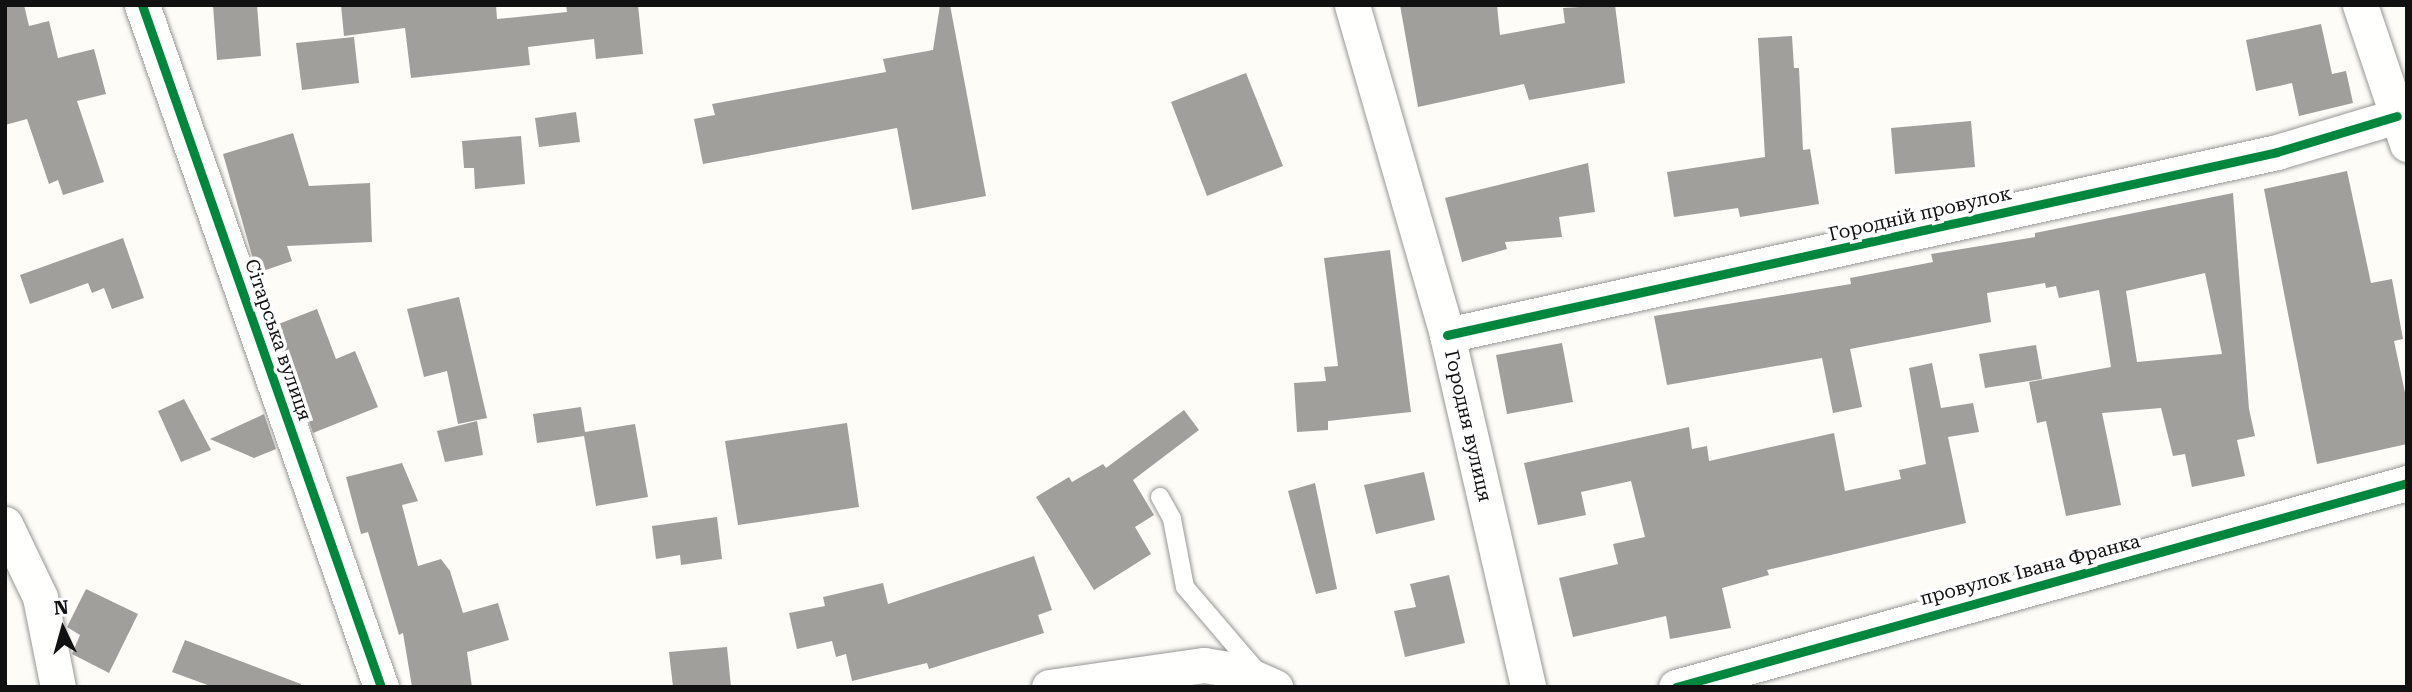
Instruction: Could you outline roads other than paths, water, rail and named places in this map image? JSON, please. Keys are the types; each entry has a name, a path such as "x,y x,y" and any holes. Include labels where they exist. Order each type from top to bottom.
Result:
{"street":[{"name":"Сітарська вулиця","path":"142,5 381,687"},
{"name":"Городня вулиця","path":"1352,5 1447,335 1528,687"},
{"path":"2360,5 2402,130"},
{"name":"Городній провулок","path":"1447,335 2277,152 2402,130"},
{"name":"провулок Івана Франка","path":"1676,687 2400,486"},
{"path":"5,524 40,597 58,687"},
{"path":"1049,687 1203,665 1270,683"}],"lane":[{"path":"1160,497 1172,519 1185,587 1270,683"}]}
